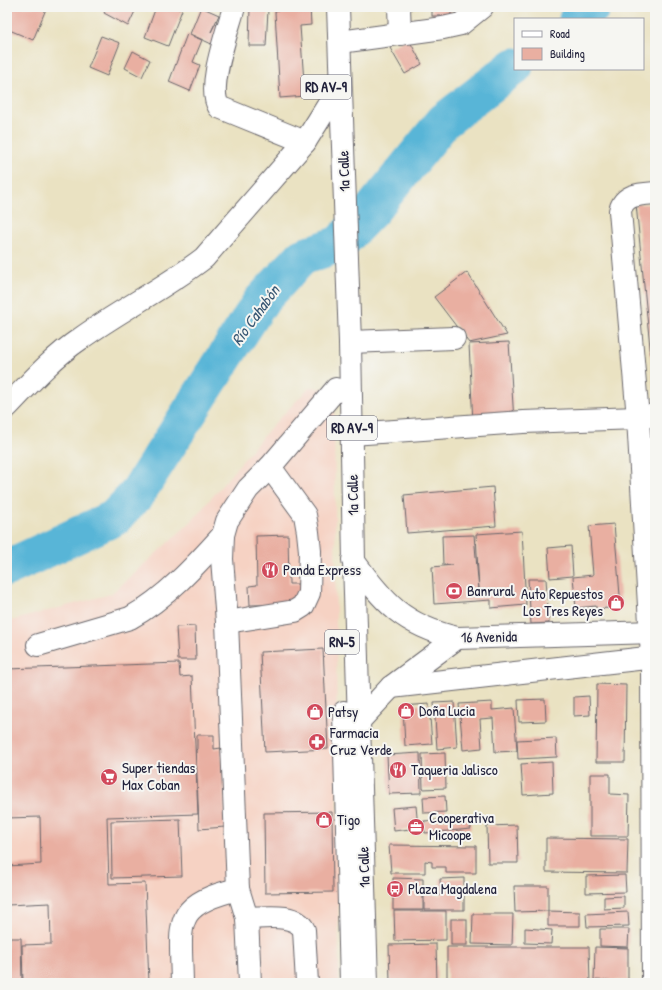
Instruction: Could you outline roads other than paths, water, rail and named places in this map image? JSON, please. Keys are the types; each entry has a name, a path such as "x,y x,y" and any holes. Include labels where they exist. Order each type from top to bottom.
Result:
{"main road":[{"path":"234,7 214,82 216,102 219,107 305,142"},
{"name":"1a Calle","path":"323,7 327,107 336,167"},
{"name":"1a Calle","path":"338,7 340,42 336,167 341,294 336,389 352,721 367,983"},
{"path":"399,7 400,34"},
{"path":"340,42 443,28 461,24 482,7"},
{"path":"7,408 54,359 79,339 187,271 204,258 305,142 327,107"},
{"path":"653,983 653,657 646,416 620,211 624,200 631,196 655,193"},
{"name":"1a Calle","path":"341,294 350,342 352,434 345,555"},
{"path":"350,342 454,338"},
{"path":"250,983 246,918 238,889 227,622 222,559 223,536 227,521 248,489 270,467 336,389"},
{"path":"352,434 523,422 646,416"},
{"path":"227,622 295,611 303,606 309,593 310,551 304,515 270,467"},
{"path":"38,645 130,618 140,612 180,580 223,536"},
{"name":"16 Avenida","path":"345,555 375,590 401,615 438,633 457,638 652,632"},
{"path":"352,721 391,687 457,638"},
{"path":"391,687 653,657"},
{"name":"1a Calle","path":"351,983 352,721"},
{"path":"182,983 181,931 190,909 206,898 238,889"},
{"path":"246,918 291,918 301,923 304,930 308,983"}],"waterway":[{"name":"Río Cahabón","path":"578,18 592,7"},
{"name":"Río Cahabón","path":"7,568 114,518 136,495 261,301 302,257 339,244 371,211 444,121 514,67"}],"place":[{"name":"Panda Express","path":"270,570"},
{"name":"Banrural","path":"454,591"},
{"name":"Auto Repuestos Los Tres Reyes","path":"616,603"},
{"name":"Doña Lucia","path":"406,711"},
{"name":"Patsy","path":"315,712"},
{"name":"Farmacia Cruz Verde","path":"317,742"},
{"name":"Taqueria Jalisco","path":"398,770"},
{"name":"Super tiendas Max Coban","path":"109,777"},
{"name":"Tigo","path":"324,820"},
{"name":"Cooperativa Micoope","path":"416,827"},
{"name":"Plaza Magdalena","path":"395,889"}]}
